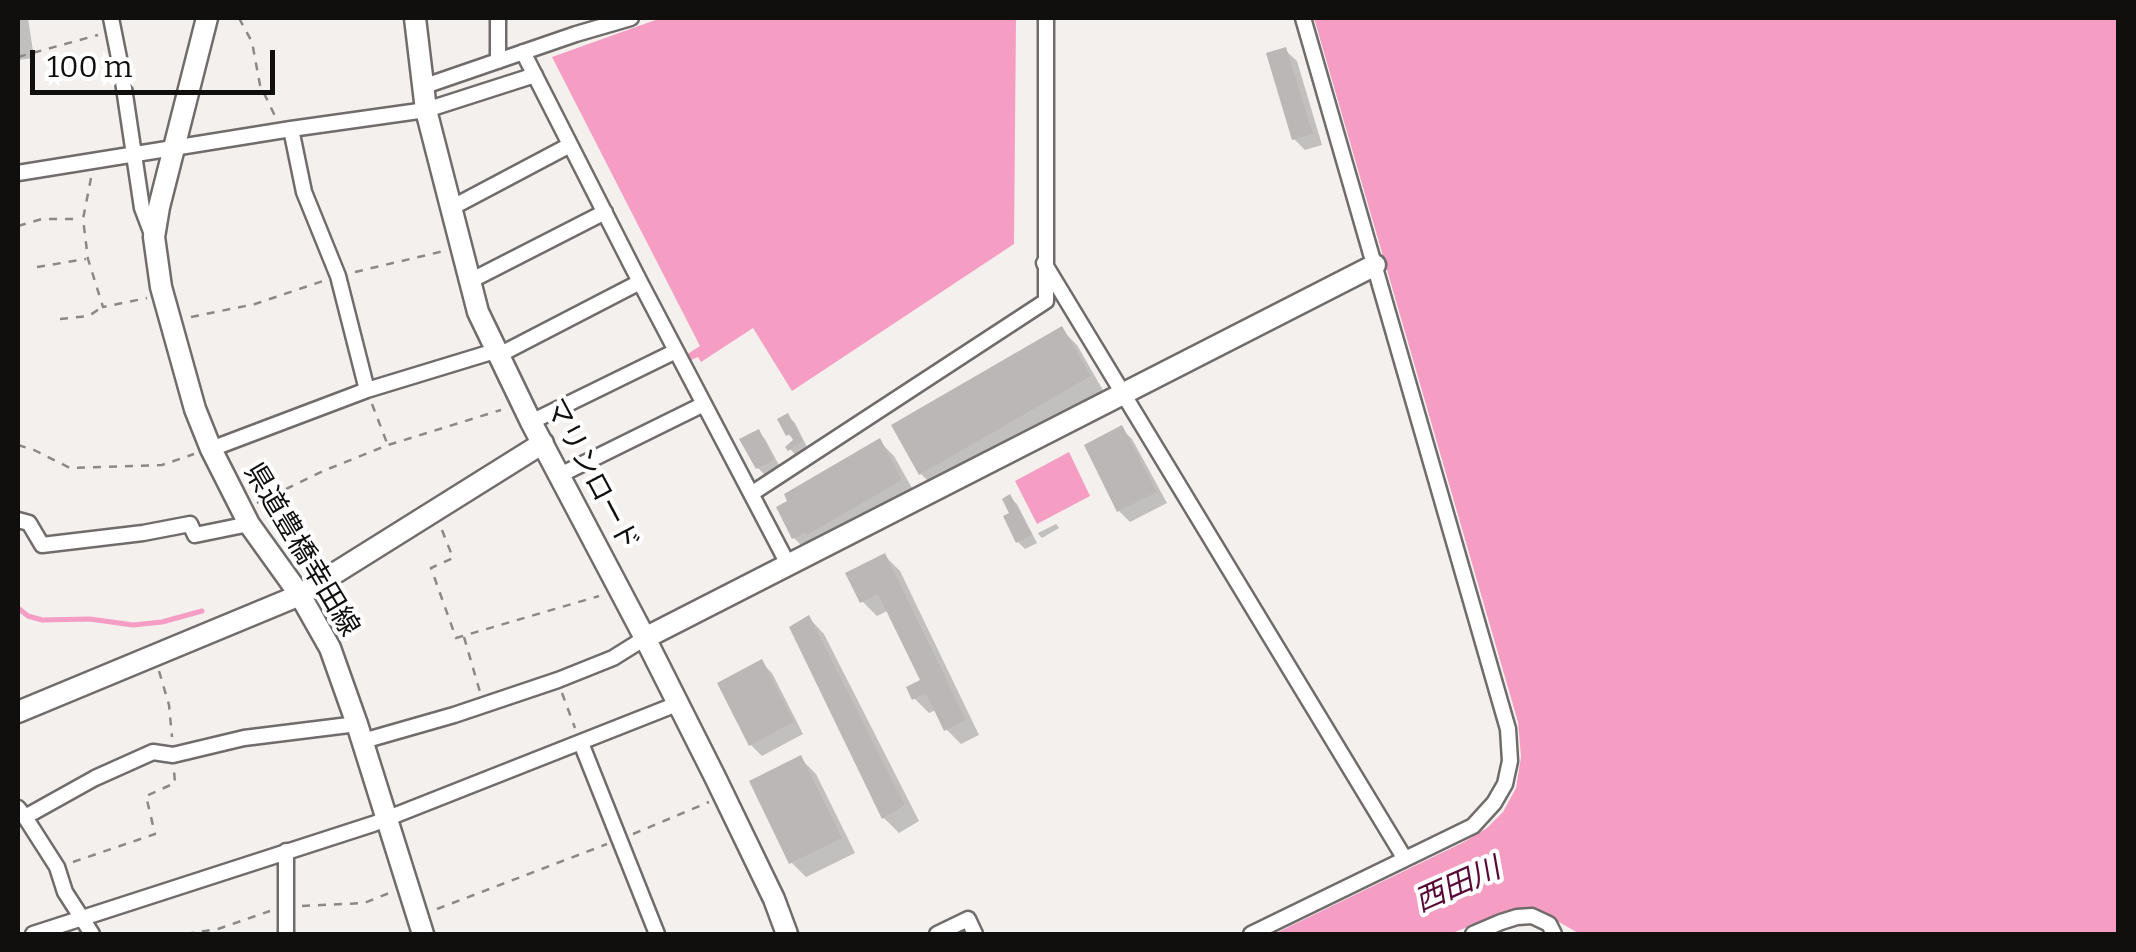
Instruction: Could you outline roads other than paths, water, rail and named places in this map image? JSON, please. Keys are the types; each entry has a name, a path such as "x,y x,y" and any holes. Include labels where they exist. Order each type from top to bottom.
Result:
{"street":[{"name":"県道豊橋幸田線","path":"207,18 154,237 163,295 195,409 211,449 245,518 300,594 330,648 420,926"},
{"name":"マリンロード","path":"414,18 426,110 478,312 542,443 646,638 774,898 787,934"},
{"path":"498,18 498,61"},
{"path":"576,18 576,34"},
{"path":"422,87 632,18"},
{"path":"751,494 1046,301 1046,18"},
{"path":"1251,934 1473,826 1505,784 1510,760 1508,729 1303,18"},
{"path":"112,24 142,208 154,237"},
{"path":"524,52 788,566"},
{"path":"18,173 426,110 535,76"},
{"path":"287,130 304,192 338,276 367,390"},
{"path":"451,208 570,145"},
{"path":"470,281 605,212"},
{"path":"1044,264 1405,859"},
{"path":"92,934 22,812 153,752 173,754 244,738 360,732 484,705 613,658 1375,265"},
{"path":"211,449 367,390 497,353 640,282"},
{"path":"527,413 676,351"},
{"path":"560,475 704,404"},
{"path":"18,712 300,594 542,443"},
{"path":"18,520 28,523 42,545 190,524 195,535 245,518"},
{"path":"33,934 388,818 677,704"},
{"path":"581,743 657,934"},
{"path":"286,851 286,934"},
{"path":"1473,934 1517,917 1532,916 1549,924 1554,934"},
{"path":"937,934 968,919 976,934"}],"water":[{"path":"661,18 1016,18 1014,244 792,391 753,328 701,362 698,357 689,361 686,355 700,346 552,57"},
{"name":"西田川","path":"1314,18 2118,18 2118,934 1580,934 1528,908 1512,909 1450,934 1274,934 1487,828 1503,812 1516,788 1521,757 1518,722"},
{"path":"1069,452 1090,496 1037,524 1015,481"}],"waterway":[{"path":"18,608 42,620 90,619 133,625 202,611"}]}
